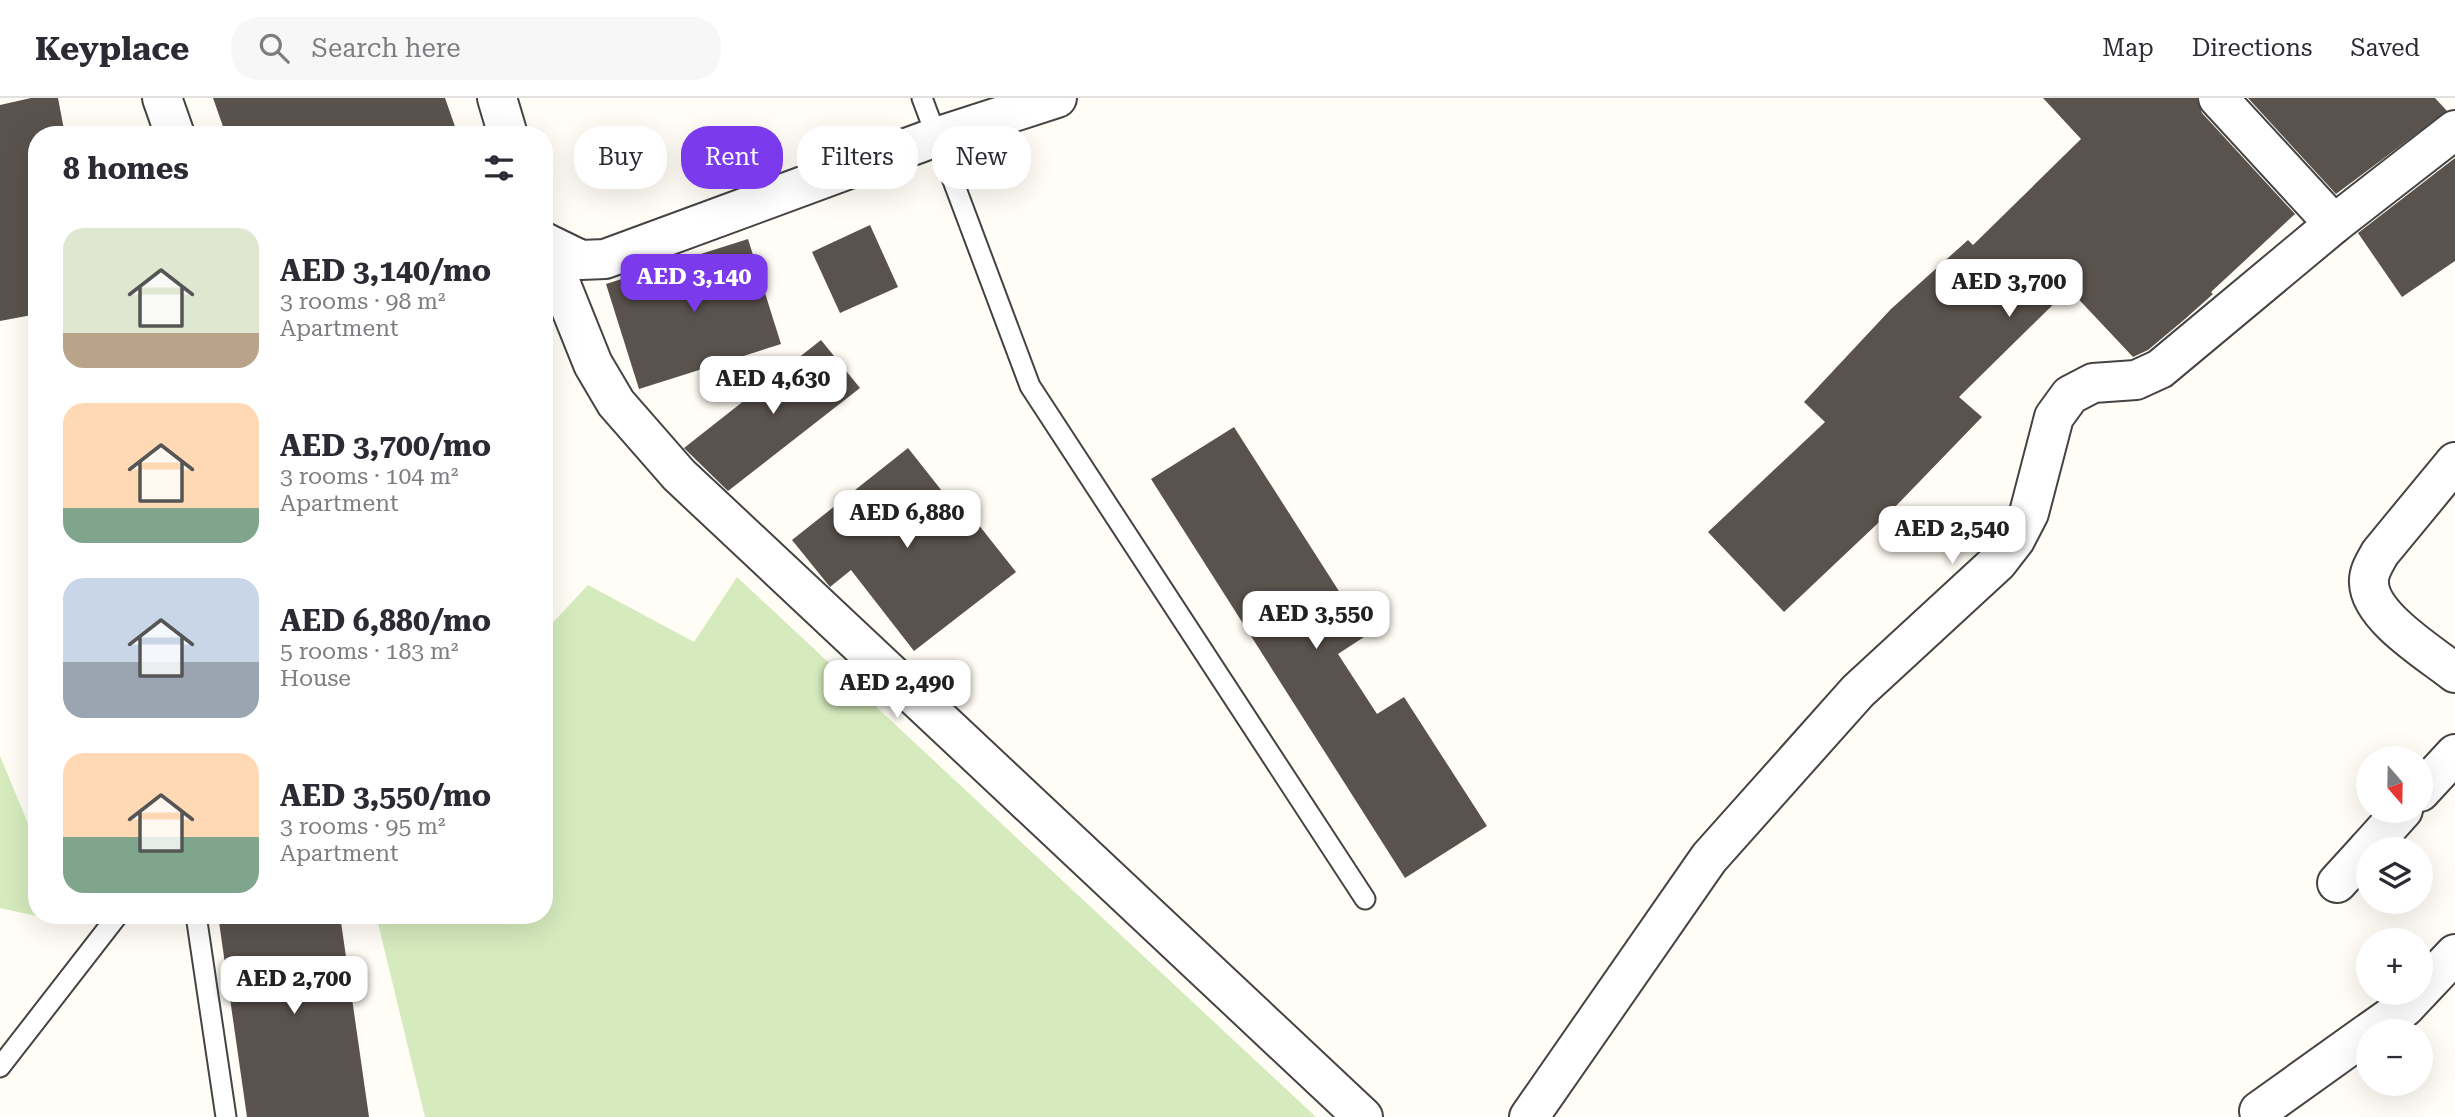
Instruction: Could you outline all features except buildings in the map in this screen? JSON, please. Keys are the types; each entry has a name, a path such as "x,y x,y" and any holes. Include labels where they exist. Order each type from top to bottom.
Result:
{"street":[{"path":"162,98 172,126"},
{"path":"497,98 505,126"},
{"path":"970,126 1057,98"},
{"path":"2218,98 2334,224"},
{"path":"1529,1117 1556,1100 1709,858 1858,691 1960,599 1998,562 2015,540 2029,513 2054,417 2070,396 2093,383 2136,380 2160,369 2334,224 2455,130"},
{"path":"553,246 581,260 604,259 932,138"},
{"path":"553,264 593,364 616,402 671,466 1363,1117"},
{"path":"2455,462 2380,553 2372,567 2368,583 2380,613 2455,673"},
{"path":"2433,778 2455,754"},
{"path":"2379,837 2391,823"},
{"path":"2337,883 2356,862"},
{"path":"2433,977 2455,954"},
{"path":"2388,1019 2406,1005"},
{"path":"2259,1111 2356,1042"}],"lane":[{"path":"922,98 932,126"},
{"path":"956,189 1030,386 1365,899"},
{"path":"0,1067 111,924"},
{"path":"197,924 226,1117"}],"green space":[{"path":"737,577 1316,1117 425,1117 378,924 553,924 553,622 588,585 694,642"},
{"path":"0,756 28,823 28,914 0,908"}]}
